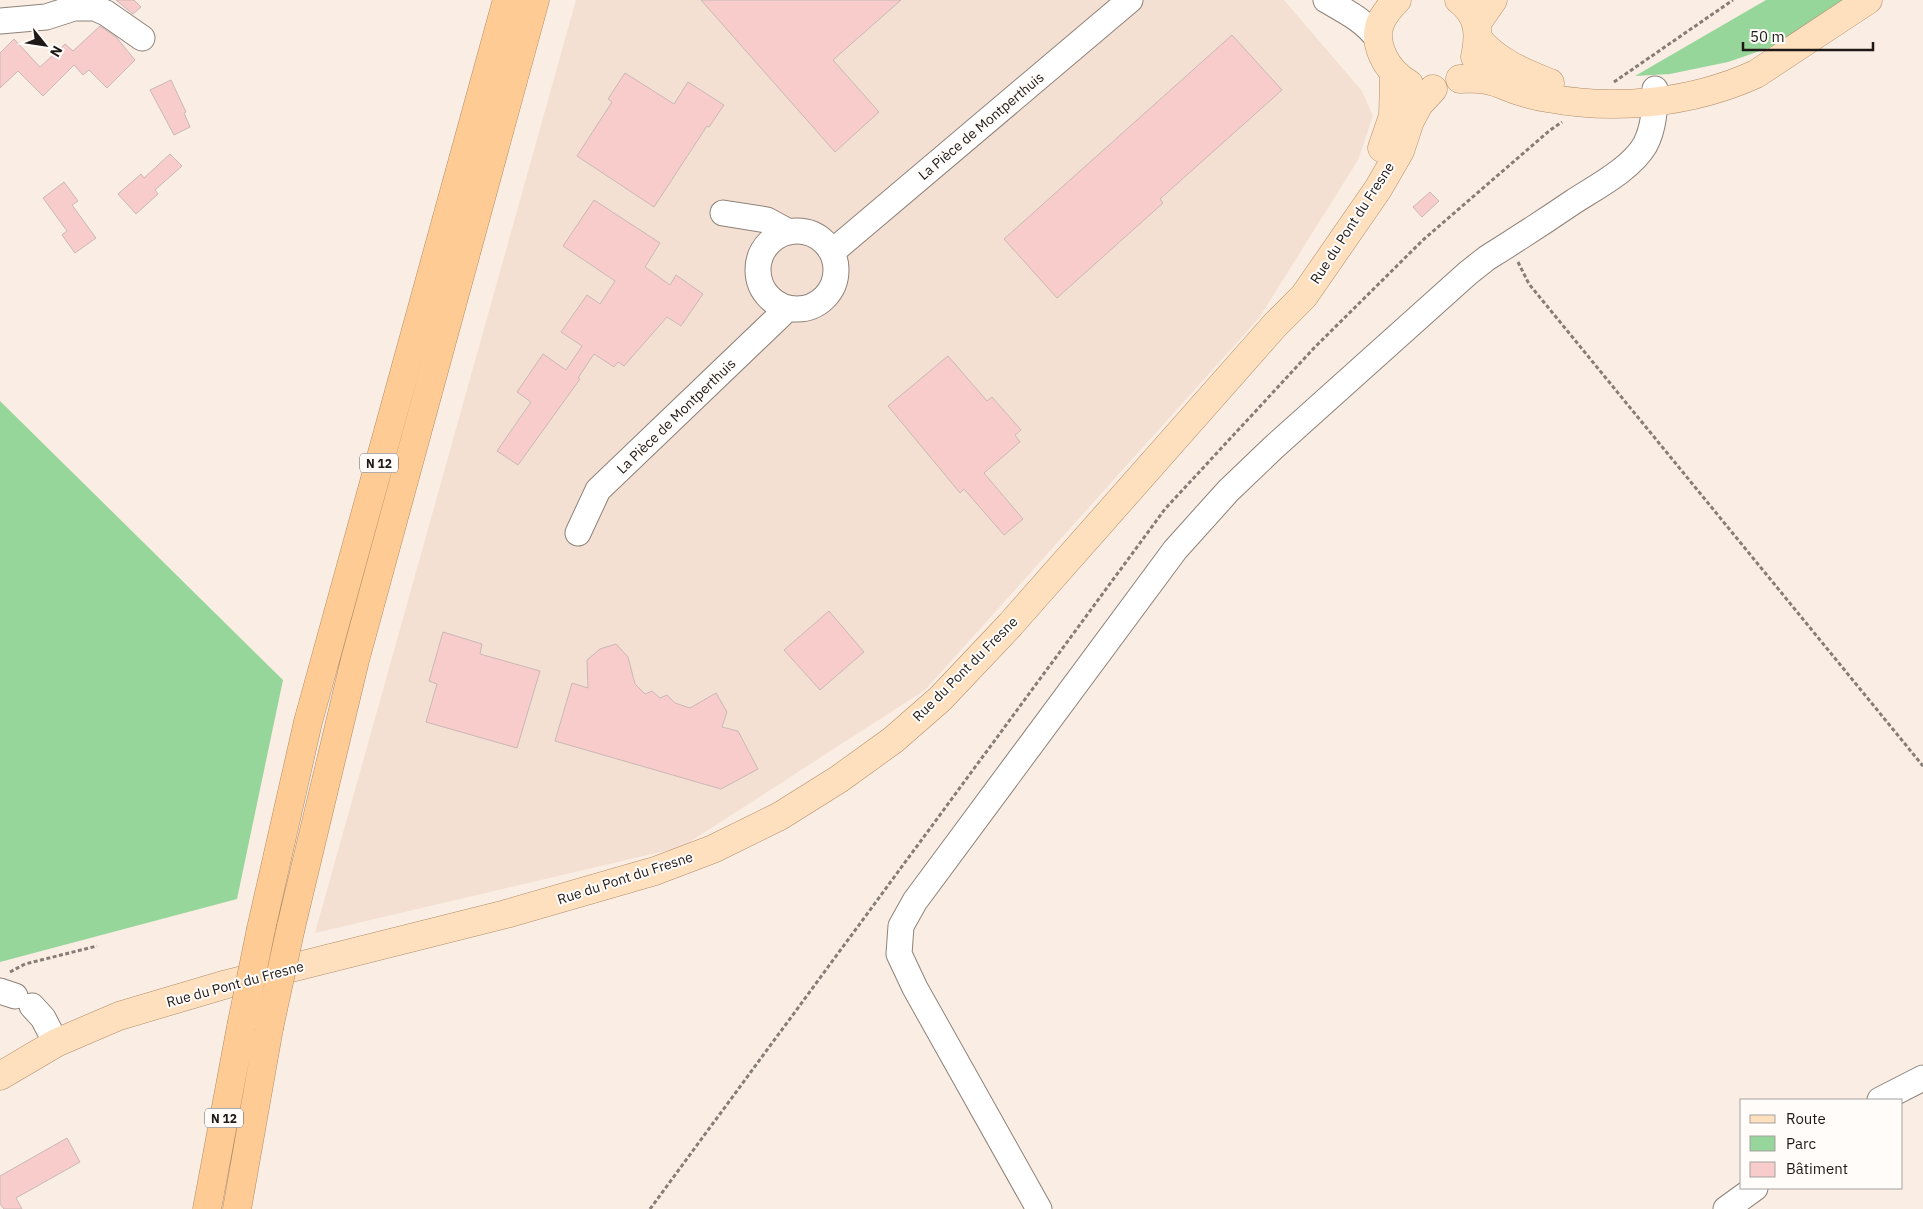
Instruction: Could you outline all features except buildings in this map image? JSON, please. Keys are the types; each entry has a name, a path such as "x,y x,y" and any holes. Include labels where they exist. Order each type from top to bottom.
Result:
{"highway":[{"name":"N 12","path":"207,1209 261,929 308,722 507,0"},
{"name":"N 12","path":"237,1209 270,1028 291,927 355,660 535,0"}],"main road":[{"path":"1397,0 1382,18 1378,39 1387,64 1394,74 1408,84 1433,89 1460,79 1487,80 1523,92 1586,103 1655,96 1773,62 1868,0"},
{"path":"1459,0 1467,6 1487,50 1514,69 1555,85 1655,96"},
{"path":"1460,79 1473,61 1477,31 1493,0"},
{"name":"Rue du Pont du Fresne","path":"1275,324 1310,265 1339,225 1385,142 1393,116 1394,74"},
{"name":"Rue du Pont du Fresne","path":"0,1076 56,1044 119,1016 227,984 506,914 655,871 714,849 780,816 847,774 893,740 940,699 1010,625 1275,324 1304,296 1378,190 1400,151 1410,121 1419,104 1433,89"}],"street":[{"name":"La Pièce de Montperthuis","path":"832,252 1130,0"},
{"path":"1326,0 1357,18 1378,39"},
{"path":"0,21 46,17 74,8 95,8 106,13 142,38"},
{"path":"1038,1209 915,988 899,954 901,926 915,901 1175,550 1228,491 1274,447 1468,273 1610,178 1635,158 1645,145 1652,128 1655,96"},
{"path":"723,212 767,220 789,232"},
{"path":"801,231 814,234 824,241 832,252 836,264 836,277 832,289 823,300 812,307 800,310 787,308 775,303 766,294 760,282 758,270 760,257 766,245 776,236 801,231"},
{"name":"La Pièce de Montperthuis","path":"578,533 598,490 787,308"},
{"path":"14,991 43,1018 56,1044"},
{"path":"1882,1099 1923,1078"},
{"path":"1726,1209 1754,1189"}],"path":[{"path":"1631,70 1733,0"},
{"path":"1509,244 1529,284 1923,766"},
{"path":"14,991 25,964 97,946"}],"shaded area":[{"path":"576,0 1284,0 1362,91 1373,116 1358,160 1259,318 925,690 682,847 315,933"}],"green space":[{"path":"1766,0 1851,0 1777,45 1728,62 1670,74 1635,76"},
{"path":"0,401 283,680 237,899 0,962"}]}
